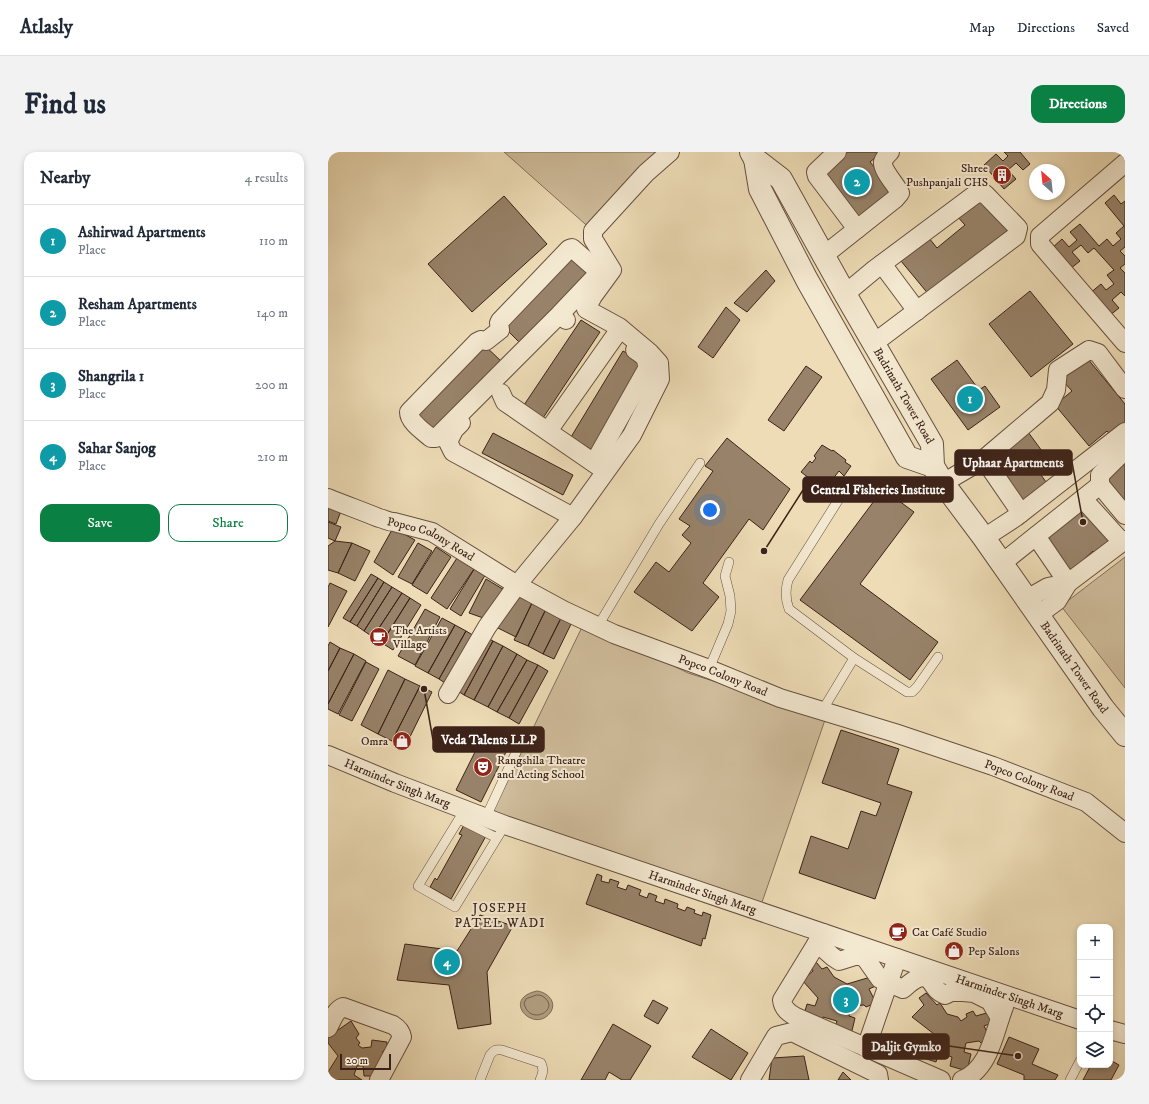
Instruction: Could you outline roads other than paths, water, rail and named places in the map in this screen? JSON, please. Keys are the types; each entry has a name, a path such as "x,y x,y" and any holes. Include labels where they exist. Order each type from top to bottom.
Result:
{"street":[{"path":"572,315 598,274 596,269 572,248 569,249 500,321 500,330 486,341 481,340 477,342 409,412 411,420 431,438 436,438 475,404 593,296 612,270 593,238 593,231 646,173 670,152"},
{"path":"837,152 819,168 816,172 817,176 857,229"},
{"path":"823,256 895,199 900,193 882,163 890,152"},
{"path":"753,155 760,189 808,280 907,457 938,475 984,459 1050,403 1056,390 1058,370 1088,350 1098,353 1125,389"},
{"name":"Badrinath Tower Road","path":"753,155 781,179 823,256 932,444 938,475 1002,563 1103,708 1125,735"},
{"path":"1125,164 1040,236 1040,244 1125,343"},
{"path":"845,294 882,264 977,193 985,194 1018,228 1016,236 874,343"},
{"path":"882,264 917,312"},
{"path":"448,694 487,627 517,585 574,517 647,369 647,362 644,356 589,318 572,315"},
{"path":"572,315 619,327 650,353 659,363 660,379 632,435 600,467"},
{"path":"548,431 615,336"},
{"path":"501,393 505,402 600,467"},
{"path":"475,404 454,430 448,442 453,452 574,517"},
{"path":"984,538 1016,518 1125,432"},
{"path":"1125,452 1100,475 1100,486 1125,515"},
{"path":"984,459 1021,513"},
{"path":"1002,563 1100,486"},
{"name":"Popco Colony Road","path":"328,498 389,522 432,532 517,585 563,610 614,634 709,669 780,698 895,733 986,764 1086,802 1125,833"},
{"path":"1033,607 1057,601 1068,583 1124,541 1084,499"},
{"path":"1036,536 1068,583"},
{"name":"Harminder Singh Marg","path":"328,755 402,786 471,813 486,817 501,831 820,938 897,958 1077,1019"},
{"path":"941,1080 796,1017 789,1013 783,1006 782,1000 820,938 833,957 840,961 855,956 861,956 866,959 880,979 888,983 903,989 912,981 920,977 927,978 939,992 946,995 951,992 974,993 990,1001 1000,1018"},
{"path":"866,1048 897,958"},
{"path":"962,1080 975,1072 987,1056 1009,996"},
{"path":"328,1028 339,1009 343,1008 398,1028 402,1037 379,1080"},
{"path":"1113,1031 1125,1034"},
{"path":"750,1080 776,1036 792,1032 878,1074 879,1080"}],"lane":[{"path":"598,626 659,524 700,463"},
{"path":"844,491 788,580 785,591 789,609 854,658 907,692 912,692 917,687 938,657"},
{"path":"709,669 728,624 731,611 730,596 725,576 729,562"},
{"path":"822,710 854,658"},
{"path":"486,817 525,733"},
{"path":"459,819 501,831 454,907 418,886 459,819"},
{"path":"480,1080 490,1055 497,1049 541,1063 544,1068 540,1080"},
{"path":"1070,1080 1077,1067"}],"water":[{"path":"537,991 548,996 553,1005 550,1013 543,1018 536,1020 524,1013 521,1007 521,1001 526,995"}],"place":[{"name":"Shree Pushpanjali CHS","path":"1002,175"},
{"name":"Resham Apartments","path":"857,182"},
{"name":"Ashirwad Apartments","path":"970,399"},
{"name":"Uphaar Apartments","path":"1083,522"},
{"name":"Central Fisheries Institute","path":"764,551"},
{"name":"The Artists Village","path":"379,637"},
{"name":"Veda Talents LLP","path":"424,689"},
{"name":"Omra","path":"402,741"},
{"name":"Rangshila Theatre and Acting School","path":"483,767"},
{"name":"Cat Café Studio","path":"898,932"},
{"name":"Pep Salons","path":"954,951"},
{"name":"Sahar Sanjog","path":"447,962"},
{"name":"Shangrila 1","path":"846,1000"},
{"name":"Daljit Gymko","path":"1018,1056"}],"district":[{"name":"JOSEPH PATEL WADI","path":"500,914"}]}
